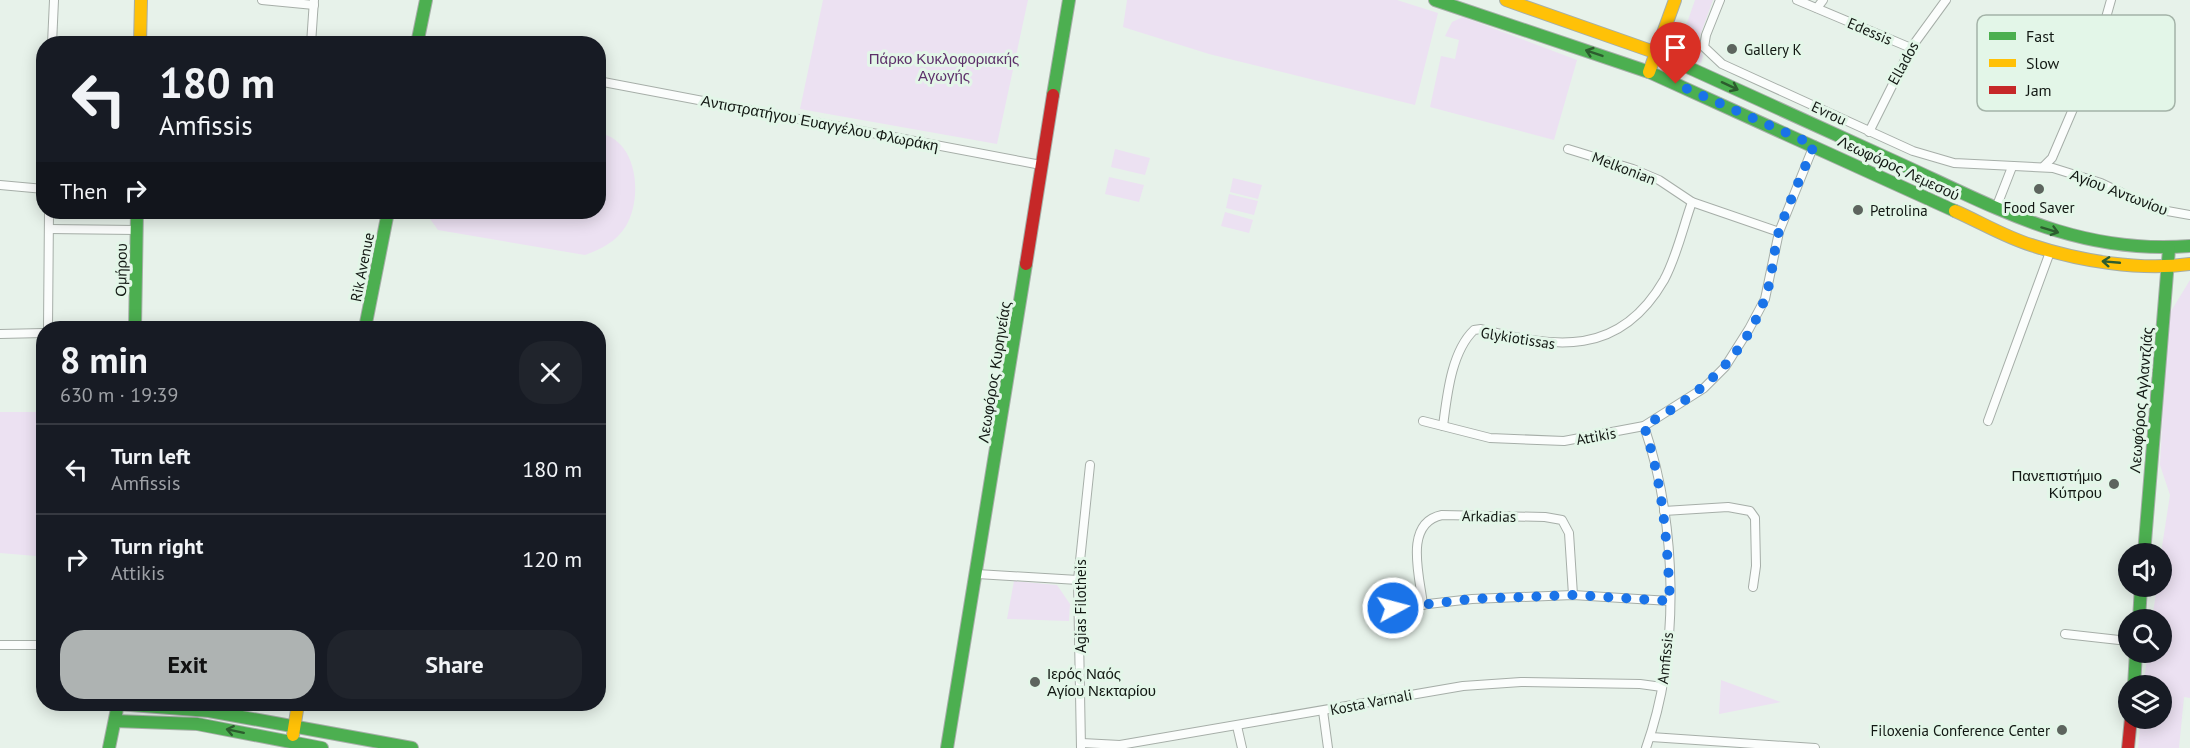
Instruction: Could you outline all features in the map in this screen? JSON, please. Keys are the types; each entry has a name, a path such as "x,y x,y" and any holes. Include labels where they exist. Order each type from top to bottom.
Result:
{"main road":[{"path":"140,36 141,0"},
{"path":"416,36 418,0"},
{"path":"420,36 426,0"},
{"name":"Λεωφόρος Κυρηνείας","path":"947,748 1069,0"},
{"name":"Λεωφόρος Λεμεσού","path":"1435,0 1649,72 1814,145 1980,223 2050,252 2101,261 2169,267 2190,264"},
{"name":"Λεωφόρος Λεμεσού","path":"1506,0 1657,53 2037,226 2102,243 2169,249 2190,246"},
{"path":"1649,72 1675,0"},
{"name":"Ομήρου","path":"135,321 137,219"},
{"name":"Rik Avenue","path":"366,321 387,219"},
{"name":"Λεωφόρος Αγλαντζιάς","path":"2145,543 2169,249"},
{"path":"109,748 117,711"},
{"path":"209,711 412,748"},
{"path":"291,745 297,711"},
{"path":"115,721 197,724 291,745 322,748"},
{"path":"2128,748 2130,729"}],"street":[{"path":"52,36 54,0"},
{"path":"262,0 314,2 312,36"},
{"name":"Evrou","path":"1720,0 1706,35 1704,48 1722,64 1869,132 1939,159 2012,167"},
{"name":"Edessis","path":"1797,0 1911,48"},
{"path":"1817,8 1823,0"},
{"name":"Ellados","path":"1869,132 1911,48 1946,0"},
{"path":"2106,15 2111,0"},
{"name":"Αντιστρατήγου Ευαγγέλου Φλωράκη","path":"606,83 1041,165"},
{"path":"2044,166 2052,158 2072,111"},
{"name":"Attikis","path":"1423,421 1490,438 1544,441 1592,438 1644,426 1704,388 1725,367 1765,298 1779,231 1814,145"},
{"name":"Melkonian","path":"1568,149 1633,169 1659,180 1692,202 1779,231"},
{"name":"Αγίου Αντωνίου","path":"2012,167 2044,166 2101,183 2156,209 2190,215"},
{"path":"1996,208 2012,167"},
{"path":"0,185 36,188"},
{"name":"Glykiotissas","path":"1443,426 1448,393 1461,349 1474,330 1481,329 1533,342 1564,344 1588,341 1610,333 1641,309 1664,280 1692,202"},
{"path":"48,321 49,219"},
{"path":"49,229 136,230"},
{"path":"1988,421 2050,252"},
{"path":"0,334 36,333"},
{"name":"Amfissis","path":"1644,426 1656,462 1664,511 1670,601 1658,713 1647,748"},
{"name":"Agias Filotheis","path":"1082,746 1078,580 1090,465"},
{"path":"1664,511 1728,507 1750,511 1755,518 1756,566 1753,587"},
{"name":"Arkadias","path":"1423,604 1417,538 1428,521 1442,515 1545,517 1562,520 1569,533 1573,595"},
{"path":"977,574 1078,580"},
{"path":"1393,608 1423,604 1573,595 1670,601"},
{"path":"2065,634 2118,640"},
{"path":"0,645 36,645"},
{"name":"Kosta Varnali","path":"1082,746 1120,745 1426,691 1490,683 1640,684 1662,687"},
{"path":"1323,711 1328,748"},
{"path":"1237,726 1242,748"},
{"path":"1651,736 1815,748"}],"green space":[{"name":"Πάρκο Κυκλοφοριακής Αγωγής","path":"823,0 1028,0 997,144 800,109"},
{"path":"1127,0 1397,0 1438,13 1415,105 1209,54 1123,27"},
{"path":"1695,0 1713,0 1697,44 1703,56 1701,63 1678,55 1673,45 1677,30 1687,23"},
{"path":"1463,17 1577,60 1554,140 1430,107 1441,56 1455,59 1459,40 1445,36 1452,22"},
{"path":"606,136 622,146 634,171 634,200 626,226 613,241 585,255 438,230 430,219 606,219"},
{"path":"1115,149 1150,158 1145,175 1111,167"},
{"path":"1109,177 1144,185 1139,202 1105,194"},
{"path":"1233,178 1262,185 1258,199 1230,192"},
{"path":"1229,194 1258,201 1254,215 1226,208"},
{"path":"1225,212 1253,220 1249,233 1221,226"},
{"path":"2190,280 2190,698 2184,697 2179,748 2138,748 2140,729 2172,729 2172,675 2145,675 2146,663 2172,663 2172,609 2154,609 2155,597 2172,597 2172,543 2163,543 2170,495 2160,465 2167,331 2162,326"},
{"path":"0,412 36,412 36,556 0,553"},
{"path":"1014,581 1057,585 1070,604 1069,621 1007,619"},
{"path":"1721,680 1781,702 1719,714"}],"traffic: fast":[{"path":"419,36 426,0"},
{"path":"1053,95 1069,0"},
{"path":"1435,0 1649,72 1955,211"},
{"path":"1683,65 2002,211 2037,224 2110,243 2149,247 2190,246"},
{"path":"135,321 137,219"},
{"path":"366,321 387,219"},
{"path":"2145,543 2169,249"},
{"path":"947,748 1026,264"},
{"path":"2140,597 2140,609"},
{"path":"2135,663 2135,675"},
{"path":"109,748 117,711"},
{"path":"209,711 412,748"},
{"path":"115,721 197,724 322,748"}],"traffic: slow":[{"path":"140,36 141,0"},
{"path":"1506,0 1657,53 1683,65"},
{"path":"1649,72 1675,0"},
{"path":"1955,211 2021,242 2069,256 2130,265 2190,264"},
{"path":"293,735 297,711"}],"traffic: jam":[{"path":"1026,264 1053,95"},
{"path":"2128,748 2130,729"}],"place":[{"name":"Gallery K","path":"1732,49"},
{"name":"Food Saver","path":"2039,189"},
{"name":"Petrolina","path":"1858,210"},
{"name":"Πανεπιστήμιο Κύπρου","path":"2114,484"},
{"name":"Ιερός Ναός Αγίου Νεκταρίου","path":"1035,682"},
{"name":"Filoxenia Conference Center","path":"2062,730"}],"route":[{"path":"1393,608 1472,599 1573,595 1670,601 1668,540 1663,495 1656,462 1644,426 1704,388 1725,367 1749,329 1765,298 1779,231 1814,145 1676,84"}]}
